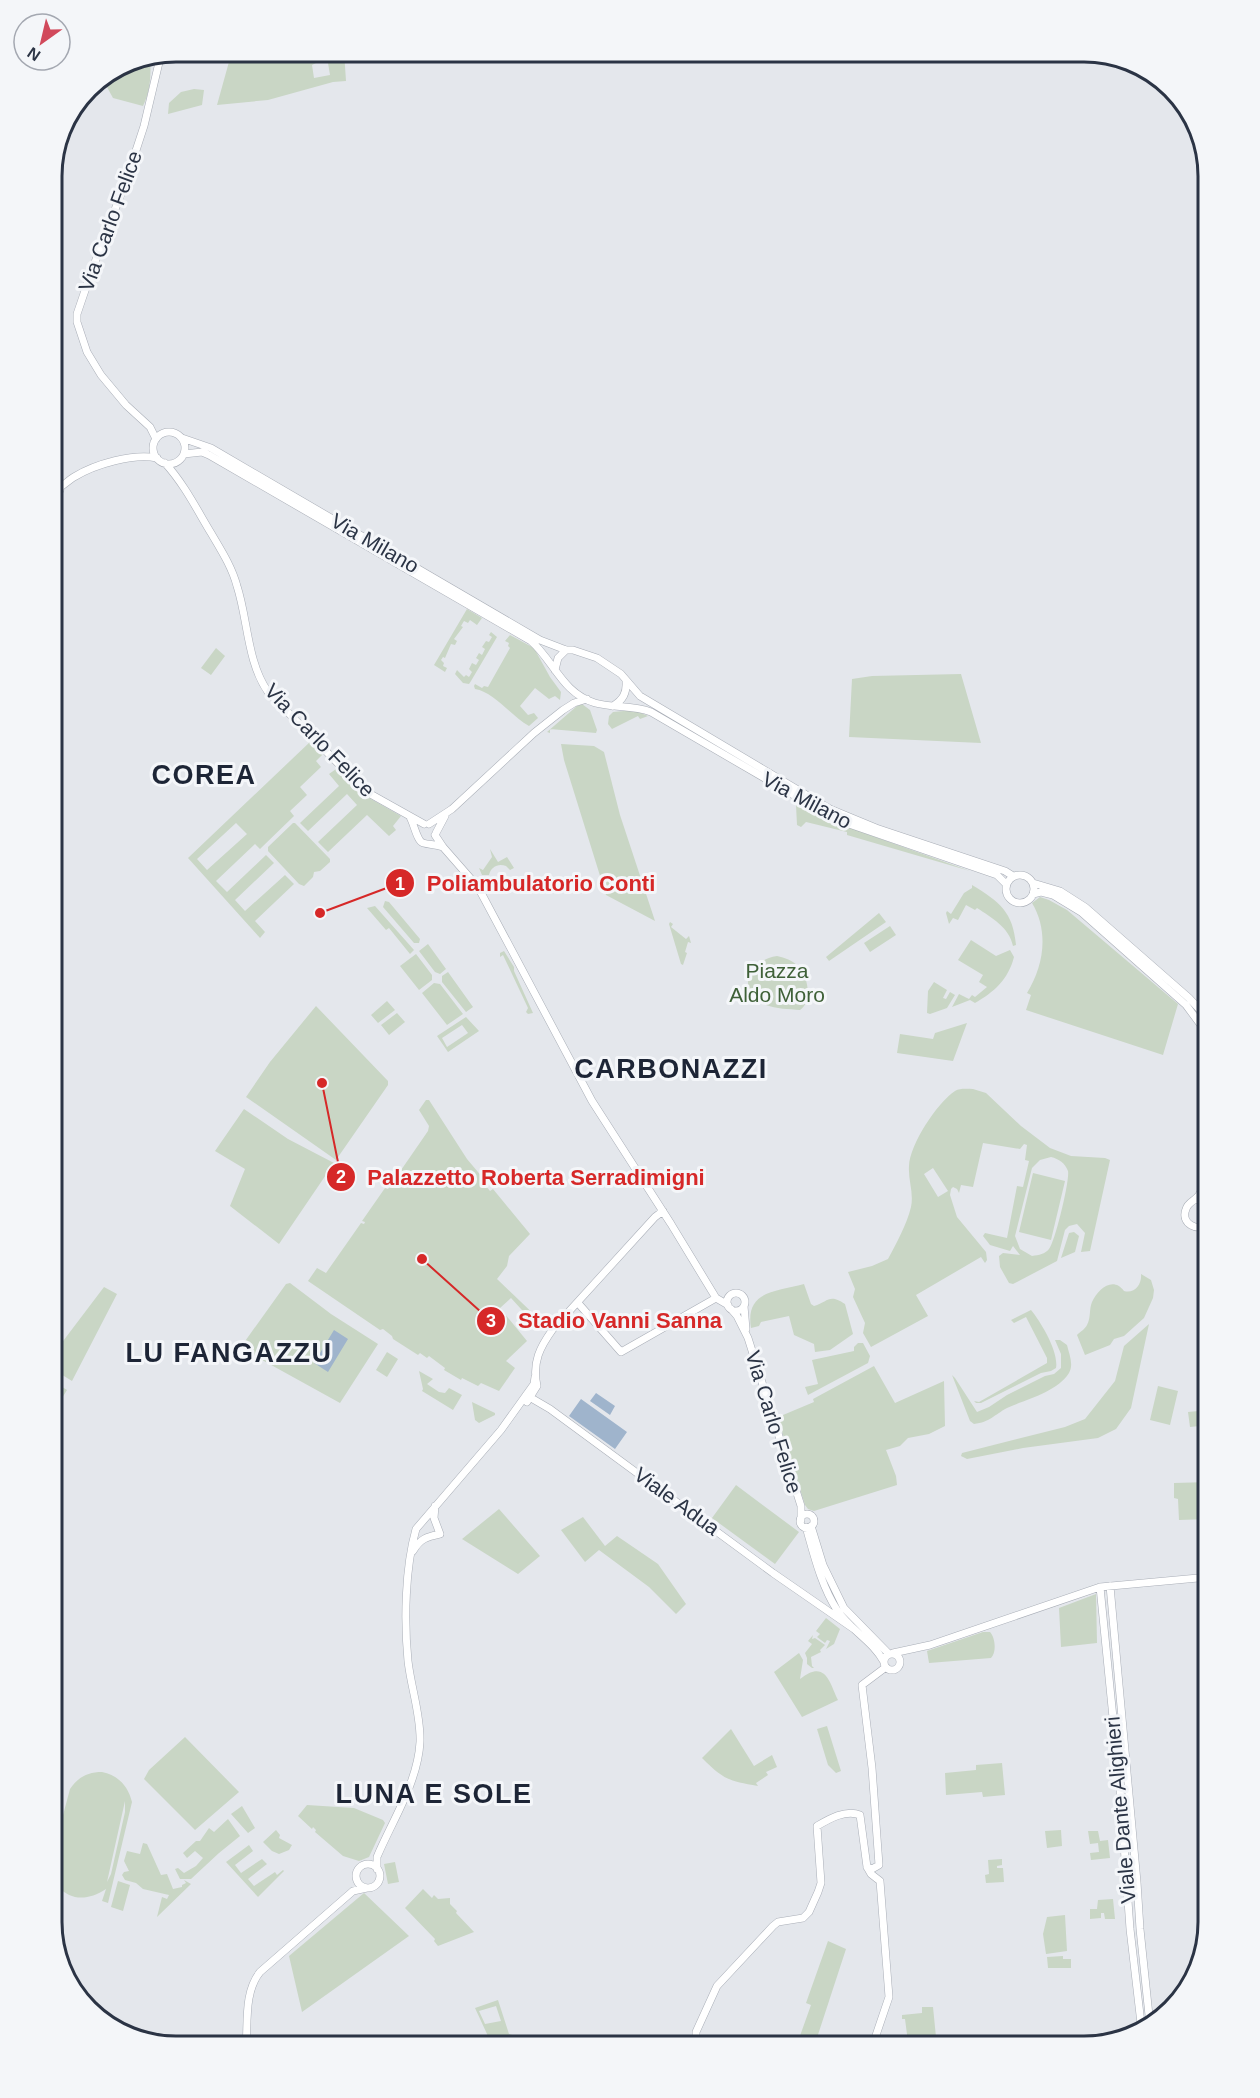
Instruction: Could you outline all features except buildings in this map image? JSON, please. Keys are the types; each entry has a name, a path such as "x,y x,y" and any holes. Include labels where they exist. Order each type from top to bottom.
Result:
{"main road":[{"name":"Via Carlo Felice","path":"159,63 151,99 127,178 80,305 77,322 87,352 100,375 126,405 150,427 165,432"},
{"name":"Via Carlo Felice","path":"150,427 155,440"},
{"path":"137,456 165,432 175,432 183,438 185,446 179,471 181,482"},
{"name":"Via Milano","path":"183,438 211,448 540,640 566,650 586,653 611,666 640,696 830,809 876,828 1005,871 1013,876"},
{"path":"155,440 153,451 157,458"},
{"name":"Via Milano","path":"183,455 202,452 209,455 531,641 575,693 613,706 634,707 651,712 846,824 997,875 1006,884"},
{"path":"62,486 93,467 137,456 157,458 165,463 175,463 183,455"},
{"name":"Via Carlo Felice","path":"165,463 181,482 230,566 262,684 359,786 374,797 427,824"},
{"path":"62,489 67,483"},
{"path":"555,670 558,658 566,650"},
{"path":"613,706 624,696 627,689 626,681"},
{"path":"563,710 569,699 566,685"},
{"path":"410,817 420,841 430,842 445,816 511,752 563,710 587,699"},
{"path":"417,830 445,816"},
{"path":"427,824 434,827 436,834"},
{"name":"Via Carlo Felice","path":"436,834 442,847 478,887 588,1095 715,1295 737,1316 748,1338 801,1506 801,1520"},
{"name":"Via Carlo Felice","path":"430,842 442,847"},
{"path":"1033,883 1033,894 1027,901 1016,902 1006,894 1006,884 1013,876 1023,874 1033,883 1060,891 1085,907 1198,1008"},
{"path":"1033,894 1048,893 1061,898 1081,912 1186,1005 1198,1021"},
{"path":"1198,1196 1186,1208 1185,1217 1191,1225 1198,1227"},
{"path":"1192,1201 1198,1200"},
{"path":"247,2036 250,1992 255,1979 260,1972 353,1891 357,1881 357,1871 376,1857 413,1775 420,1743 408,1660 407,1614 411,1554 416,1529 528,1397 534,1384 536,1358 541,1346 655,1217 663,1211"},
{"path":"578,1303 621,1352 715,1295 739,1293 745,1301 744,1306 737,1311 729,1307 728,1297 732,1294"},
{"name":"Via Carlo Felice","path":"744,1306 748,1338"},
{"name":"Viale Adua","path":"528,1397 553,1411 854,1629"},
{"path":"411,1554 422,1540 440,1534 434,1518 435,1506"},
{"name":"Via Carlo Felice","path":"801,1506 807,1514"},
{"path":"808,1527 802,1525 801,1520 802,1516 807,1514 814,1518 808,1527 826,1589 838,1611 877,1650 885,1664 892,1670 897,1668 909,1655 928,1646"},
{"path":"808,1527 844,1608 891,1654 899,1657 900,1664"},
{"path":"867,1867 872,1869 879,1865 872,1768 862,1685 885,1664 885,1657 928,1646 1100,1587 1198,1578"},
{"name":"Viale Dante Alighieri","path":"1110,1586 1149,2016"},
{"name":"Viale Dante Alighieri","path":"1100,1587 1120,1788 1130,1929 1141,2021"},
{"path":"1104,1641 1115,1641"},
{"path":"696,2036 717,1986 773,1926 778,1922 802,1918 809,1912 822,1882 817,1826 835,1816 850,1813 861,1815 867,1867 871,1874 880,1881 889,1997 876,2036"},
{"path":"353,1891 374,1887 379,1881 380,1874 376,1857"},
{"path":"368,1864 377,1869"},
{"path":"357,1881 367,1888"}],"green space":[{"path":"229,62 316,62 312,65 314,78 330,75 328,62 345,62 346,81 333,82 268,100 217,105"},
{"path":"150,65 148,94 143,106 113,98 106,85 132,70"},
{"path":"194,89 204,90 202,105 168,114 169,103 181,92"},
{"path":"467,609 482,618 477,625 470,620 468,623 464,621 461,626 463,627 454,639 457,641 455,645 451,644 445,658 441,660 444,663 443,666 447,668 445,672 434,665"},
{"path":"491,632 497,637 469,684 463,683 455,674 457,670 464,677 466,675 469,677 472,672 469,669 472,663 476,665 479,653 482,655 485,649 482,647 492,637 489,635"},
{"path":"510,635 534,648 561,692 560,700 555,696 549,699 535,688 520,706 528,715 534,713 538,718 529,726 496,699 475,689 474,686 475,684 482,688 488,687 510,648 509,643 505,641"},
{"path":"216,648 225,656 211,675 201,668"},
{"path":"961,674 981,743 849,737 852,679 872,676"},
{"path":"582,704 590,710 597,730 596,733 550,729"},
{"path":"634,710 648,716 640,719 638,716 612,729 608,724 609,716 613,712"},
{"path":"311,741 323,754 316,761 321,767 300,787 307,795 290,811 294,816 260,849 255,844 216,881 227,892 266,855 274,863 235,900 245,911 285,875 294,884 255,921 265,932 260,938 188,858","holes":["236,823 247,834 207,870 197,859"]},
{"path":"561,744 594,746 604,752 620,815 655,921 606,895"},
{"path":"336,769 357,791 401,816 393,826 396,830 389,836 367,815 328,852 318,842 357,805 347,794 308,831 300,823 339,786 329,774"},
{"path":"793,797 842,825 970,871 847,835 847,832 806,822 801,827 797,825 796,805 791,801"},
{"path":"293,823 330,859 330,862 320,871 314,872 313,877 304,886 299,884 268,851 268,847"},
{"path":"490,849 498,862 507,857 514,868 510,870 506,866 498,865 491,870 489,875 482,875 479,868 483,870 492,857"},
{"path":"972,885 1003,909 1012,924 1016,945 1013,946 1008,933 999,924 977,908 975,910 966,905 958,920 953,918 949,924 947,911 951,914"},
{"path":"1040,897 1067,910 1178,1004 1163,1055 1026,1010 1031,995 1027,993 1041,960 1041,925 1032,903"},
{"path":"385,901 389,902 420,939 419,943 414,943 383,907"},
{"path":"375,906 414,950 410,954 389,928 386,930 367,908"},
{"path":"879,913 886,922 829,961 826,957"},
{"path":"670,922 673,924 671,927 686,939 689,936 691,943 688,942 683,965 681,964 669,924"},
{"path":"890,926 896,935 870,952 864,943"},
{"path":"971,940 996,956 1010,950 1014,957 1004,979 988,994 975,1003 970,1000 952,1007 959,994 969,999 987,987 979,982 983,975 958,960"},
{"path":"428,944 446,969 440,974 435,972 419,951"},
{"path":"504,951 514,967 533,1013 526,1012 528,1008 503,955 500,957 500,953"},
{"path":"416,954 432,975 432,980 419,990 400,966"},
{"name":"Piazza Aldo Moro","path":"777,956 793,962 804,976 808,995 807,1001 800,1010 766,1005 757,1000 748,986 752,971 758,964"},
{"path":"448,972 473,1007 466,1012 442,982 442,976"},
{"path":"934,982 947,990 943,998 946,999 950,992 955,995 947,1008 930,1014 927,1013 928,991"},
{"path":"434,983 440,984 463,1014 447,1025 422,993"},
{"path":"387,1001 395,1010 378,1023 371,1015"},
{"path":"316,1006 388,1081 388,1085 336,1160 246,1097 270,1062"},
{"path":"397,1013 405,1022 389,1035 381,1025"},
{"path":"466,1017 479,1031 448,1052 437,1036","holes":["462,1025 468,1033 447,1047 442,1038"]},
{"path":"967,1023 953,1061 897,1053 900,1034 933,1039 935,1033"},
{"path":"973,1089 986,1093 1021,1126 1050,1148 1071,1156 1110,1160 1090,1251 1081,1252 1085,1233 1077,1224 1069,1226 1065,1230 1057,1261 1013,1284 1009,1283 1000,1267 999,1256 1003,1253 1020,1255 1013,1246 1010,1251 990,1245 983,1236 985,1233 1007,1238 1017,1186 1023,1187 1029,1161 1025,1160 1027,1145 1024,1144 1020,1149 983,1143 973,1187 961,1185 959,1193 953,1187 950,1195 957,1217 986,1252 987,1260 985,1263 981,1257 916,1295 928,1316 871,1347 863,1333 865,1323 853,1297 855,1289 848,1272 888,1259 911,1207 909,1166 919,1136 933,1114 948,1097 957,1090","holes":["1051,1157 1067,1168 1067,1186 1052,1244 1046,1252 1032,1256 1020,1249 1015,1236 1032,1168 1040,1160","933,1168 948,1191 938,1197 924,1174"]},
{"path":"426,1100 429,1100 467,1159 483,1178 481,1180 490,1191 493,1189 530,1234 509,1256 507,1266 497,1279 544,1324 541,1327 533,1318 531,1320 511,1298 500,1308 527,1341 506,1361 515,1368 499,1391 481,1383 478,1386 462,1378 461,1380 444,1370 445,1368 429,1356 427,1358 420,1353 418,1355 393,1339 383,1329 380,1330 308,1281 317,1268 326,1273 361,1223 364,1224 365,1222 362,1221 385,1188 388,1189 428,1131 429,1126 419,1110"},
{"path":"244,1109 288,1139 334,1163 279,1244 230,1206 245,1169 215,1151"},
{"path":"1033,1173 1065,1181 1051,1240 1019,1232"},
{"path":"1074,1232 1079,1236 1075,1252 1061,1258 1069,1233"},
{"path":"1141,1274 1151,1280 1154,1290 1144,1318 1124,1336 1114,1339 1110,1345 1085,1355 1077,1335 1087,1325 1095,1297 1111,1284 1124,1291 1134,1290 1139,1285"},
{"path":"290,1283 331,1314 378,1344 340,1403 242,1349 243,1344 286,1284"},
{"path":"804,1284 811,1304 814,1306 829,1299 845,1304 853,1334 830,1350 815,1352 814,1344 794,1335 789,1316 761,1322 759,1326 751,1328 750,1316 758,1299 773,1291"},
{"path":"104,1287 117,1294 72,1381 62,1375 62,1342"},
{"path":"1031,1310 1052,1346 1056,1368 1041,1373 981,1403 976,1403 974,1401 979,1402 1047,1363 1047,1358 1026,1317 1014,1323 1011,1320"},
{"path":"1149,1324 1131,1408 1116,1429 1098,1438 1023,1448 967,1459 961,1456 962,1453 1065,1427 1085,1419 1115,1381 1124,1346"},
{"path":"1055,1340 1060,1340 1067,1345 1071,1359 1069,1373 1064,1380 1049,1390 1007,1408 988,1420 974,1424 970,1421 952,1375 977,1412 1045,1376 1054,1374 1061,1368 1061,1354"},
{"path":"858,1343 863,1343 870,1356 868,1363 808,1395 805,1387 818,1384 812,1360 854,1351"},
{"path":"387,1352 398,1359 387,1377 376,1370"},
{"path":"874,1366 895,1403 944,1381 945,1426 929,1434 908,1438 900,1446 886,1450 897,1485 814,1511 808,1509 779,1422 783,1415 814,1402 813,1399"},
{"path":"419,1371 433,1379 427,1384 439,1392 445,1393 449,1388 462,1395 453,1410 422,1391"},
{"path":"1158,1386 1178,1391 1170,1425 1150,1420"},
{"path":"62,1387 67,1390 62,1398"},
{"path":"472,1402 495,1415 479,1423 475,1420"},
{"path":"1198,1411 1198,1426 1190,1427 1188,1412"},
{"path":"1198,1482 1198,1519 1179,1520 1178,1499 1174,1498 1174,1483"},
{"path":"736,1485 799,1532 775,1564 712,1518"},
{"path":"499,1509 540,1556 518,1574 462,1539"},
{"path":"583,1517 605,1546 617,1536 658,1564 686,1604 676,1614 649,1587 599,1550 585,1562 561,1530"},
{"path":"1096,1594 1097,1643 1061,1647 1059,1608"},
{"path":"826,1618 840,1629 834,1644 826,1649 830,1641 827,1640 825,1643 817,1637 820,1634 816,1631"},
{"path":"983,1632 990,1632 993,1637 995,1648 991,1658 929,1663 927,1651"},
{"path":"813,1635 812,1639 815,1638 825,1645 820,1650 821,1652 811,1657 814,1668 812,1668 807,1664 805,1653 812,1644 808,1641"},
{"path":"799,1653 803,1660 800,1679 809,1673 821,1672 826,1676 838,1700 802,1717 774,1672"},
{"path":"827,1726 841,1771 836,1773 828,1765 817,1729"},
{"path":"731,1729 754,1766 772,1755 777,1767 766,1772 768,1775 756,1783 758,1786 727,1778 702,1758"},
{"path":"185,1737 239,1792 195,1830 144,1779 149,1770"},
{"path":"1002,1763 1005,1795 983,1797 982,1792 946,1795 945,1773 976,1770 976,1765"},
{"path":"108,1773 125,1786 132,1802 108,1903 102,1901 106,1889 96,1895 86,1897 76,1897 62,1890 62,1819 70,1789 76,1781 88,1774","holes":["125,1801 125,1812 111,1874 107,1882"]},
{"path":"307,1805 354,1808 383,1820 385,1823 369,1857 359,1861 343,1856 298,1816"},
{"path":"242,1806 255,1828 248,1833 231,1814"},
{"path":"228,1819 240,1836 191,1879 180,1879 175,1869 178,1868 184,1873 196,1866 203,1858 195,1851 187,1858 183,1853 196,1841 200,1841 209,1828 214,1832"},
{"path":"276,1830 280,1835 279,1838 292,1845 289,1850 279,1854 263,1842"},
{"path":"1061,1830 1062,1846 1047,1848 1045,1831"},
{"path":"1088,1831 1098,1831 1100,1841 1108,1840 1110,1858 1091,1860 1090,1853 1099,1852 1098,1843 1090,1844"},
{"path":"143,1843 147,1844 161,1875 167,1874 173,1889 182,1887 186,1883 184,1880 191,1884 157,1917 162,1897 167,1899 169,1895 143,1889 136,1883 125,1880 122,1875 129,1871 124,1861 127,1851 140,1854"},
{"path":"249,1845 253,1851 235,1865 241,1873 262,1859 267,1864 248,1879 254,1886 275,1872 277,1875 284,1871 258,1897 226,1862"},
{"path":"1002,1859 1002,1865 997,1868 1003,1868 1004,1882 986,1883 985,1875 989,1874 988,1860"},
{"path":"395,1862 399,1882 388,1884 384,1864"},
{"path":"118,1881 130,1885 123,1911 111,1907"},
{"path":"423,1889 432,1898 434,1895 438,1899 450,1898 450,1904 457,1911 456,1913 474,1932 438,1946 435,1939 405,1908"},
{"path":"364,1893 409,1936 302,2012 289,1956"},
{"path":"1113,1899 1115,1919 1105,1919 1104,1913 1101,1913 1101,1918 1090,1919 1090,1909 1097,1909 1098,1900"},
{"path":"1065,1915 1067,1951 1046,1954 1043,1934 1047,1917"},
{"path":"828,1941 846,1949 818,2036 800,2036 811,2005 806,2003"},
{"path":"1063,1956 1063,1959 1071,1959 1071,1968 1048,1968 1047,1957"},
{"path":"498,2000 509,2034 515,2036 488,2036 475,2008","holes":["496,2006 501,2021 485,2024 479,2011"]},
{"path":"922,2007 933,2007 936,2036 907,2036 905,2019 902,2019 902,2015 922,2013"}],"water":[{"path":"334,1330 348,1339 328,1372 314,1363"},
{"path":"596,1393 615,1406 610,1415 590,1401"},
{"path":"581,1399 627,1432 615,1449 569,1416"}],"place":[{"name":"Poliambulatorio Conti","path":"320,913"},
{"name":"Palazzetto Roberta Serradimigni","path":"322,1083"},
{"name":"Stadio Vanni Sanna","path":"422,1259"}],"district":[{"name":"COREA","path":"204,775"},
{"name":"CARBONAZZI","path":"671,1069"},
{"name":"LU FANGAZZU","path":"229,1353"},
{"name":"LUNA E SOLE","path":"434,1794"}]}
